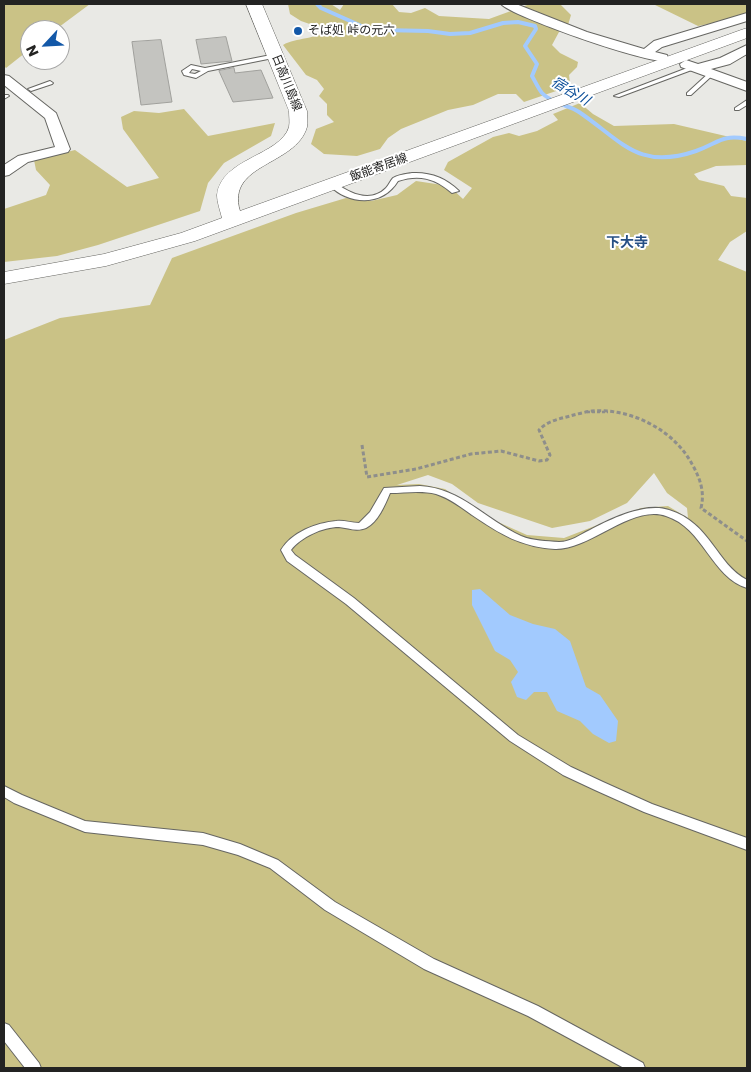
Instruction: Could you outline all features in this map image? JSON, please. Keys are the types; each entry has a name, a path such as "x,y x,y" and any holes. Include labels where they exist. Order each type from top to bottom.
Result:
{"main road":[{"name":"日高川島線","path":"233,221 227,197 228,190 234,181 253,164 288,142 299,124 298,111 254,4"},
{"name":"飯能寄居線","path":"4,278 65,268 174,242 747,33"}],"street":[{"path":"506,4 587,38 662,58"},
{"path":"647,55 651,48 658,44 747,17"},
{"path":"698,68 725,61 747,48"},
{"path":"698,68 747,87"},
{"path":"4,79 51,116 63,149 22,158 4,172"}],"lane":[{"path":"204,70 276,56"},
{"path":"689,94 698,68"},
{"path":"617,96 698,68"},
{"path":"31,89 50,83"},
{"path":"737,109 747,102"},
{"path":"333,185 344,194 363,198 374,197 389,189 395,180 421,174 437,178 455,191"},
{"path":"747,584 742,583 725,566 700,534 684,521 665,511 644,513 624,519 601,528 569,545 545,545 514,535 491,524 441,493 429,490 387,490 375,511 364,524 358,527 337,524 300,536 286,550 291,558 350,601 514,738 567,770 608,790 648,808 747,844"},
{"path":"4,791 18,799 85,826 203,839 240,850 274,864 330,906 429,964 533,1011 638,1068"},
{"path":"4,1030 34,1068"}],"path":[{"path":"362,445 367,477 416,469 471,454 501,451 539,461 547,460 550,455 539,430 547,423 585,412 597,411 638,419 655,425 670,435 692,463 705,498 702,508 747,541"}],"shaded area":[{"path":"4,4 90,4 68,20 20,20 20,57 6,68 4,66"},
{"path":"288,4 331,4 340,10 344,4 392,4 399,12 411,13 425,8 439,16 489,19 530,4 560,4 571,15 568,25 559,32 552,45 560,53 578,62 577,67 569,75 570,83 562,89 524,102 516,94 498,94 473,105 448,110 401,129 388,138 380,149 357,156 324,154 311,144 316,129 334,122 327,115 327,104 319,96 324,89 317,80 306,75 283,45 317,35 327,30 301,21 290,14"},
{"path":"653,4 747,4 747,14 729,20 698,26"},
{"path":"580,103 593,114 614,126 674,124 747,141 747,165 716,166 694,174 699,180 724,186 731,196 747,198 747,231 730,242 718,260 747,272 747,1068 4,1068 4,340 60,318 150,305 172,258 296,213 346,198 371,201 397,195 416,181 449,186 463,199 472,188 444,170 448,162 493,137 509,133 519,136 537,131 558,120 553,114","holes":["654,473 667,493 687,508 688,518 668,506 641,508 564,538 527,535 480,514 445,489 419,484 397,485 428,475 452,484 478,503 552,528 590,521 627,503"]},
{"path":"184,109 208,136 275,123 271,136 224,163 208,183 200,211 98,245 57,256 4,262 4,209 46,195 50,185 36,170 34,160 75,150 127,187 159,178 123,129 121,117 134,111 159,113"}],"water":[{"path":"480,589 510,615 533,624 555,629 570,641 586,687 600,695 618,721 616,741 609,743 593,734 580,721 557,711 547,692 534,692 526,700 517,697 511,682 518,672 510,660 495,651 472,605 472,590"}],"building":[{"path":"226,37 232,61 201,64 196,40"},
{"path":"161,40 172,102 141,105 132,42"},
{"path":"234,68 235,73 261,70 273,98 233,102 219,71"}],"waterway":[{"name":"宿谷川","path":"317,4 321,8 366,28 382,30 428,31 450,34 470,33 503,23 518,22 535,26 536,29 525,46 537,64 532,76 542,93 550,99 579,112 632,150 645,155 659,157 676,156 696,151 726,138 747,139"}],"place":[{"name":"そば処 峠の元六","path":"298,31"}],"district":[{"name":"下大寺","path":"627,243"}]}
